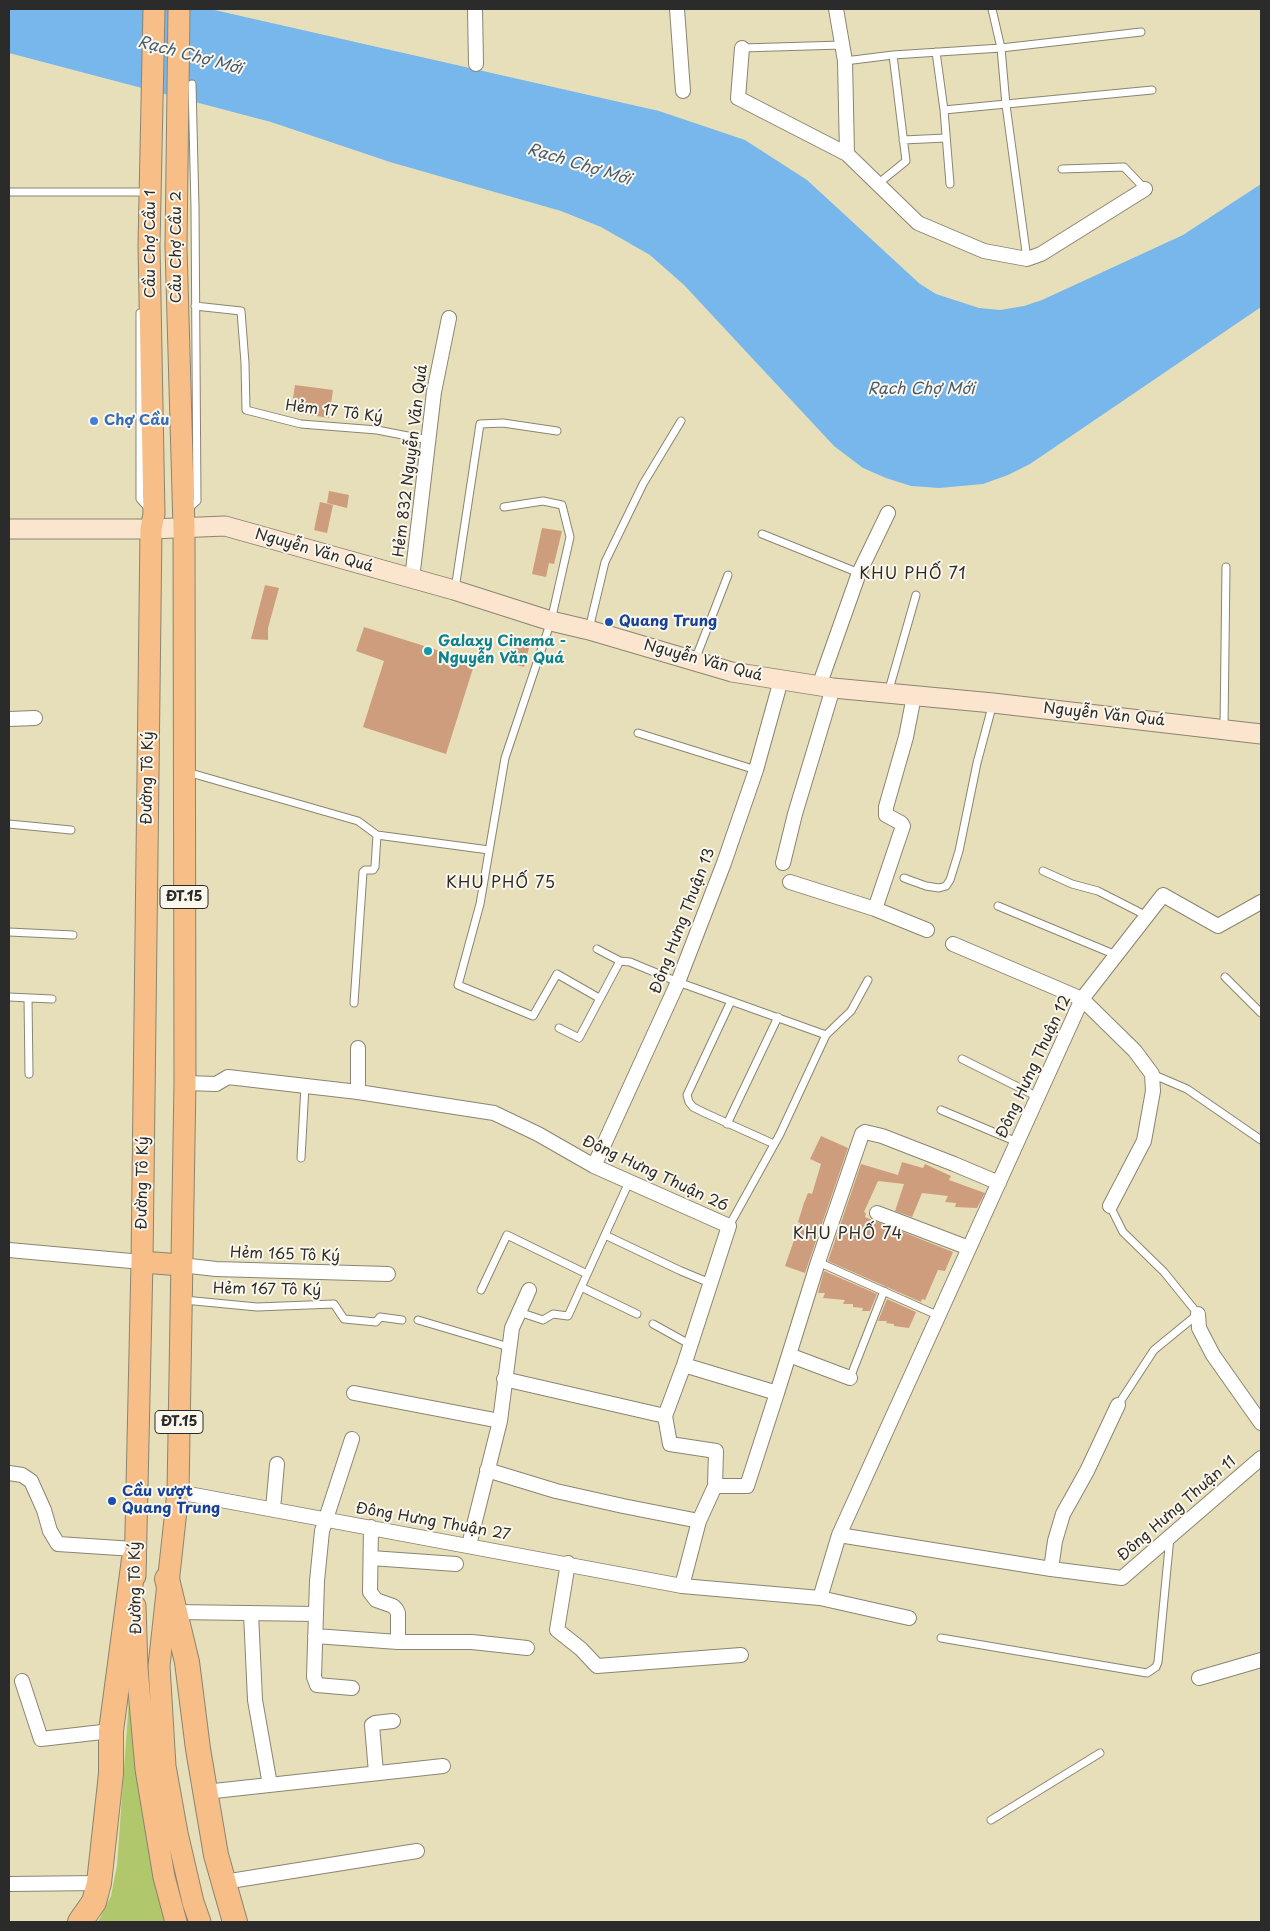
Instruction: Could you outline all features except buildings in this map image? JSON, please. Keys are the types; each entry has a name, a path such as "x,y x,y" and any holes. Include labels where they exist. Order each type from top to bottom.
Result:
{"highway":[{"path":"80,1922 94,1902 99,1883 111,1774 111,1731 134,1554"},
{"path":"167,1579 187,1662 198,1749 216,1855 235,1922"}],"main road":[{"name":"Cầu Chợ Cầu 1","path":"152,521 154,480 149,245 154,9"},
{"name":"Cầu Chợ Cầu 2","path":"179,9 176,247 184,520"},
{"name":"Nguyễn Văn Quá","path":"9,529 184,520 225,526 454,590 551,621 589,630 732,672 826,687 993,703 1224,728 1261,734"},
{"name":"Đường Tô Ký","path":"167,1835 166,1766 159,1666 178,1492 185,1083 184,520"},
{"name":"Đường Tô Ký","path":"152,521 142,1262 134,1554 138,1677 146,1768 167,1835"},
{"path":"142,1262 181,1265"},
{"path":"167,1835 164,1876 176,1922"},
{"path":"167,1835 200,1922"}],"street":[{"path":"475,9 476,64"},
{"path":"678,9 683,91"},
{"path":"836,9 844,61 847,154"},
{"path":"742,48 738,98 847,154 879,183 918,223 984,252 1027,259 1041,254 1145,189"},
{"name":"Hẻm 832 Nguyễn Văn Quá","path":"412,579 434,392 449,318"},
{"path":"783,863 826,687 859,573 888,512"},
{"name":"Đông Hưng Thuận 13","path":"594,1166 678,982 724,863 756,770 781,680"},
{"path":"875,909 903,826 901,822 886,816 886,807 906,737 914,696"},
{"path":"9,719 35,718"},
{"path":"790,882 875,909 927,930"},
{"name":"Đông Hưng Thuận 12","path":"820,1598 839,1535 1082,999 1163,895 1218,926 1261,902"},
{"path":"953,944 1082,999 1135,1051 1152,1074 1153,1092 1144,1141 1110,1206"},
{"path":"358,1048 358,1092"},
{"name":"Đông Hưng Thuận 26","path":"185,1083 216,1084 228,1077 358,1092 494,1113 538,1134 594,1166 729,1226 684,1365 665,1416"},
{"path":"715,1486 746,1486 818,1262 860,1138 865,1132 882,1136 999,1183"},
{"path":"877,1212 969,1248"},
{"path":"9,1250 142,1262"},
{"name":"Hẻm 165 Tô Ký","path":"181,1265 216,1269 388,1274"},
{"path":"469,1545 500,1421 512,1328 529,1290"},
{"path":"1198,1314 1200,1328 1213,1355 1261,1423"},
{"path":"789,1355 850,1378"},
{"path":"684,1365 777,1393"},
{"path":"504,1379 665,1416 670,1444 716,1451 715,1486 699,1521 682,1586"},
{"path":"354,1393 500,1421"},
{"path":"1051,1569 1055,1541 1063,1514 1087,1471 1118,1405"},
{"path":"352,1439 322,1531 314,1677 316,1683 352,1688"},
{"name":"Đông Hưng Thuận 11","path":"839,1535 1051,1569 1122,1578 1261,1458"},
{"path":"273,1509 277,1464"},
{"path":"487,1470 575,1495 699,1521"},
{"path":"9,1473 22,1475 31,1481 44,1510 50,1531 58,1544 134,1554"},
{"name":"Đông Hưng Thuận 27","path":"178,1492 568,1563 682,1586 820,1598 909,1618"},
{"path":"371,1527 370,1592 376,1600 393,1606 396,1609 398,1613 398,1642"},
{"path":"371,1558 456,1564"},
{"path":"568,1563 557,1630 581,1649 597,1666 741,1655"},
{"path":"175,1612 316,1614"},
{"path":"252,1613 255,1700 270,1785"},
{"path":"315,1636 398,1642 472,1642 527,1648"},
{"path":"1199,1678 1261,1660"},
{"path":"22,1681 41,1739 111,1731"},
{"path":"376,1773 372,1725 374,1723 393,1722"},
{"path":"205,1792 444,1766"},
{"path":"224,1882 417,1851"},
{"path":"9,1884 99,1883"}],"lane":[{"path":"992,9 1002,48 1006,105 1027,259"},
{"path":"844,61 893,55 1002,48 1141,32"},
{"path":"742,48 842,45"},
{"path":"936,52 944,110 950,184"},
{"path":"879,183 906,161 893,55"},
{"path":"184,520 197,501 195,208 192,84"},
{"path":"944,110 1152,90"},
{"path":"902,140 946,138"},
{"path":"1062,169 1124,167 1145,189"},
{"path":"140,184 140,202"},
{"path":"9,192 140,192"},
{"path":"140,301 140,499 152,521"},
{"name":"Hẻm 17 Tô Ký","path":"196,306 241,311 246,410 301,424 377,430 428,440"},
{"path":"589,630 605,562 643,484 680,421"},
{"path":"454,590 480,424 502,423 557,431"},
{"path":"504,507 543,501 562,506 570,537 551,621 505,758 480,904 458,985 533,1016 557,974 598,998"},
{"path":"762,534 859,573"},
{"path":"1224,728 1226,567"},
{"path":"695,661 728,575"},
{"path":"888,693 916,595"},
{"path":"904,878 926,886 939,888 946,886 950,880 959,851 977,763 993,703"},
{"path":"638,733 756,770"},
{"path":"184,771 358,822 377,836 489,850"},
{"path":"9,824 71,830"},
{"path":"354,1003 363,872 373,870 375,866 377,836"},
{"path":"1043,871 1072,884 1098,890 1148,916"},
{"path":"998,906 1117,955"},
{"path":"9,932 73,935"},
{"path":"597,949 620,961 630,962 678,982 826,1035"},
{"path":"559,1028 579,1038 598,998 620,961"},
{"path":"1225,977 1261,1013"},
{"path":"729,1226 774,1144 826,1035 850,1011 868,980"},
{"path":"9,997 52,999"},
{"path":"28,998 29,1074"},
{"path":"731,1000 687,1095 689,1102 693,1107 727,1124 774,1144"},
{"path":"727,1124 778,1017"},
{"path":"962,1059 1038,1097"},
{"path":"1152,1074 1187,1089 1261,1140"},
{"path":"301,1158 305,1086"},
{"path":"941,1110 1017,1142"},
{"path":"520,1312 543,1320 553,1314 568,1316 629,1182"},
{"path":"1110,1206 1124,1232 1164,1272 1198,1314 1154,1350 1118,1405"},
{"path":"481,1290 507,1235 587,1274"},
{"path":"605,1235 710,1283"},
{"path":"818,1262 938,1316"},
{"path":"581,1287 637,1314"},
{"path":"850,1378 884,1291"},
{"name":"Hẻm 167 Tô Ký","path":"180,1300 257,1306 334,1304 344,1319 376,1322 380,1317 402,1320"},
{"path":"418,1320 509,1347"},
{"path":"653,1324 691,1344"},
{"path":"941,1638 1148,1673 1156,1668 1158,1662 1170,1537"},
{"path":"991,1820 1100,1754"}],"green space":[{"path":"129,1700 169,1922 98,1922 111,1896 117,1865"}],"water":[{"name":"Rạch Chợ Mới","path":"9,9 210,9 659,111 745,140 807,180 920,284 936,294 979,308 1000,310 1024,306 1042,300 1183,235 1261,184 1261,307 1030,464 1008,475 983,484 939,488 911,486 863,468 834,446 684,285 650,255 601,227 561,211 390,162 271,122 9,53"}],"place":[{"name":"Chợ Cầu","path":"94,421"},
{"name":"Quang Trung","path":"609,622"},
{"name":"Galaxy Cinema - Nguyễn Văn Quá","path":"428,651"},
{"name":"Cầu vượt Quang Trung","path":"112,1501"}],"district":[{"name":"KHU PHỐ 71","path":"913,575"},
{"name":"KHU PHỐ 75","path":"501,884"},
{"name":"KHU PHỐ 74","path":"848,1235"}]}
